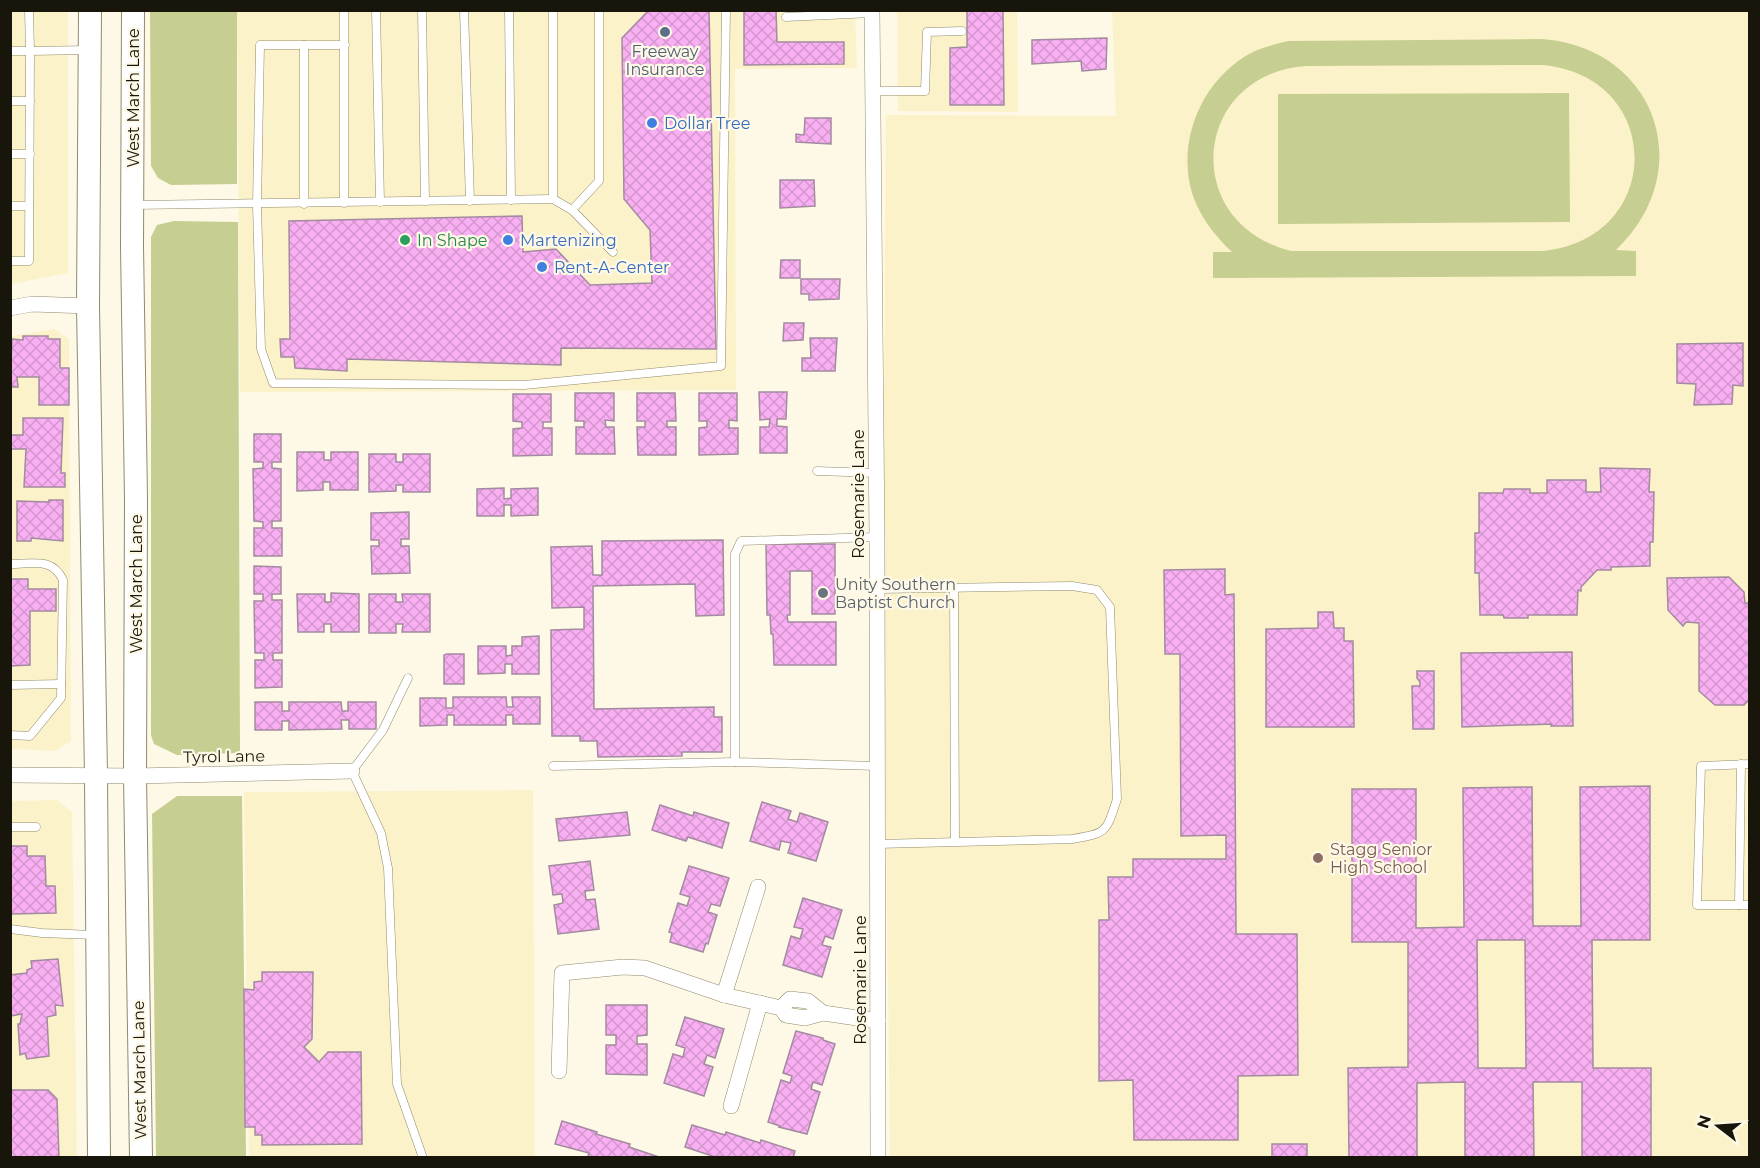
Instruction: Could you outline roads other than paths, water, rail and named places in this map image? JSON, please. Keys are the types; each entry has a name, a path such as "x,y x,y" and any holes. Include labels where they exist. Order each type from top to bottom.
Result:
{"main road":[{"path":"90,10 88,306 96,776 99,1158"},
{"name":"West March Lane","path":"133,10 135,776 141,1158"}],"street":[{"name":"Rosemarie Lane","path":"872,12 877,537 878,1158"},
{"path":"10,308 32,304 88,306"},
{"name":"Tyrol Lane","path":"10,775 135,776 352,771"},
{"path":"724,995 758,887"},
{"path":"559,1071 562,974 623,967 645,968 724,995 780,1008 786,1015 805,1018 823,1013 878,1021"},
{"path":"731,1106 760,1003"}],"lane":[{"path":"10,261 29,261 29,10"},
{"path":"344,10 344,203"},
{"path":"376,10 380,202"},
{"path":"422,10 425,201"},
{"path":"464,10 470,201"},
{"path":"509,10 511,200"},
{"path":"553,10 553,199"},
{"path":"572,210 599,182 599,10"},
{"path":"345,45 260,45 257,205 261,349 273,383 524,384 721,366 726,10"},
{"path":"786,18 872,12"},
{"path":"873,91 925,90 927,32 962,31"},
{"path":"304,45 304,204"},
{"path":"10,51 90,50"},
{"path":"10,101 30,101"},
{"path":"10,154 30,154"},
{"path":"133,205 553,199 572,210 613,252"},
{"path":"10,206 29,206"},
{"path":"817,471 876,473"},
{"path":"735,762 735,554 741,541 877,537"},
{"path":"10,564 51,565 57,569 63,580 61,698 30,736 10,735"},
{"path":"877,589 1080,586 1097,590 1110,607 1117,799 1109,823 1098,834 1072,839 877,844"},
{"path":"954,587 955,841"},
{"path":"408,678 383,730 352,771 381,833 388,868 397,1084 423,1158"},
{"path":"10,685 61,684"},
{"path":"553,766 735,762 878,766"},
{"path":"1739,905 1745,764 1701,766 1697,905 1739,905 1749,905"},
{"path":"10,827 36,827"},
{"path":"10,929 97,935"}],"place":[{"name":"Freeway Insurance","path":"665,32"},
{"name":"Dollar Tree","path":"652,123"},
{"name":"In Shape","path":"405,240"},
{"name":"Martenizing","path":"508,240"},
{"name":"Rent-A-Center","path":"542,267"},
{"name":"Unity Southern Baptist Church","path":"823,593"},
{"name":"Stagg Senior High School","path":"1318,858"}]}
